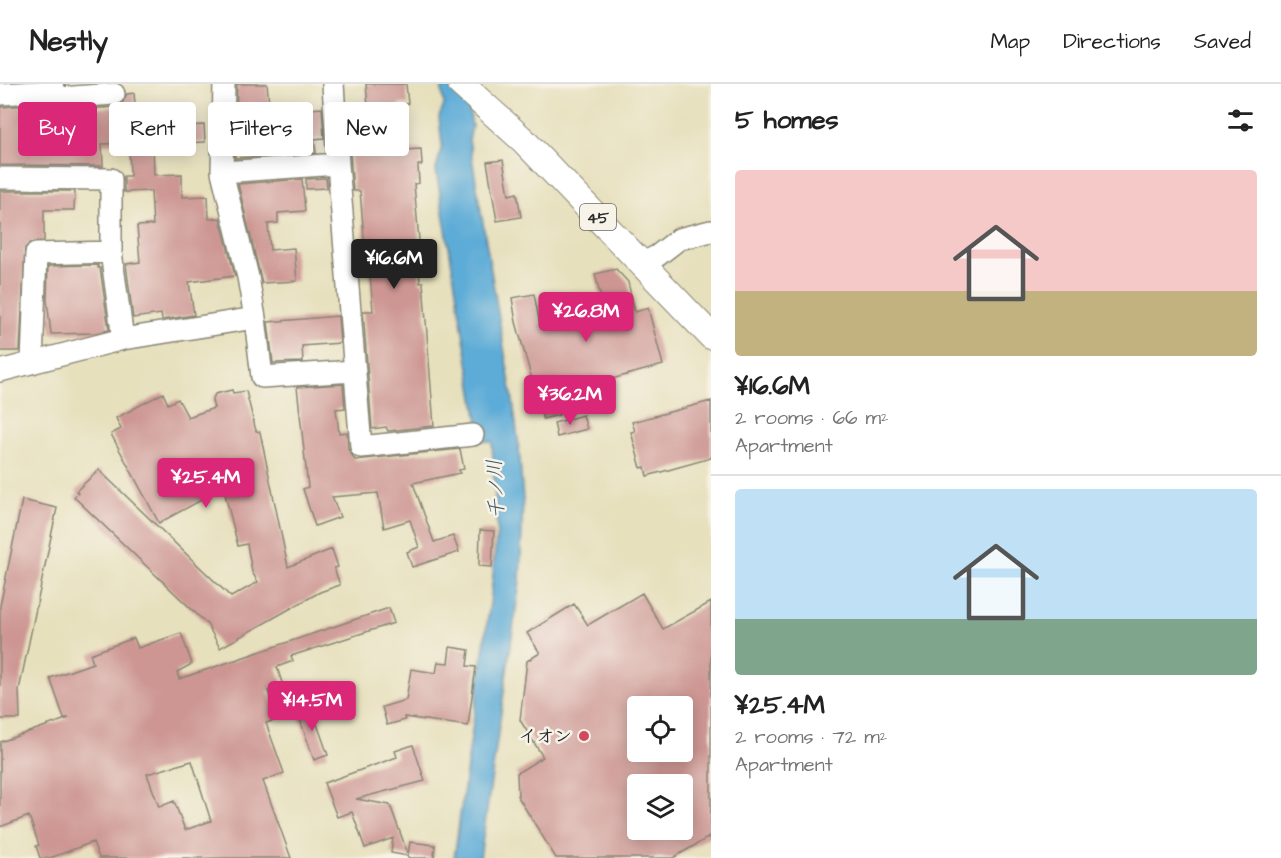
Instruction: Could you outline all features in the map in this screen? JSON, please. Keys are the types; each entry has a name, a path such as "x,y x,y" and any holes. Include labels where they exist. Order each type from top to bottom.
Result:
{"main road":[{"name":"45","path":"461,84 523,140 711,336"}],"street":[{"path":"224,84 222,172 248,277 262,377 354,371"},
{"path":"333,84 361,447 473,435"},
{"path":"0,94 55,88 60,98 114,94"},
{"path":"222,172 338,164"},
{"path":"0,178 111,179 111,252 123,339"},
{"path":"643,264 680,238 711,231"},
{"path":"32,363 36,254 111,252"},
{"path":"0,371 123,339 255,318"}],"water":[{"name":"千ノ川","path":"441,84 466,84 472,127 469,140 513,401 523,500 520,581 480,858 454,858 491,596 497,530 492,442 481,440 436,170 442,145 439,117 444,105"}],"building":[{"path":"237,84 267,84 269,102 237,102"},
{"path":"366,84 406,84 408,102 368,102"},
{"path":"134,93 135,102 123,102 127,94"},
{"path":"18,106 18,156 97,156 97,108 109,107 109,144 102,144 103,166 0,165 0,107"},
{"path":"322,108 324,138 314,139 316,153 313,153 313,109"},
{"path":"196,125 204,125 205,142 196,142"},
{"path":"421,149 422,165 418,165 419,183 414,184 420,251 418,251 420,283 423,282 434,426 388,431 386,427 372,429 363,311 373,311 370,274 364,274 362,249 365,249 360,191 353,191 350,156 409,156 409,150"},
{"path":"129,156 153,156 154,175 182,174 182,197 208,196 209,219 220,218 235,276 189,282 194,315 162,320 161,314 133,318 126,264 140,262 137,226 153,225 151,191 124,192 124,176 130,176"},
{"path":"235,156 267,156 235,158"},
{"path":"503,160 509,195 517,193 521,217 497,221 487,162"},
{"path":"326,178 327,188 306,189 306,179"},
{"path":"302,179 305,211 278,213 278,223 268,224 270,250 294,248 297,281 262,283 238,184"},
{"path":"0,191 75,191 74,210 44,210 44,241 30,243 25,248 20,351 0,351"},
{"path":"98,265 109,330 95,333 51,334 47,300 48,266"},
{"path":"616,269 628,282 635,312 648,308 663,365 553,395 559,415 543,419 516,322 512,298 534,294 540,325 577,315 580,326 606,319 595,274"},
{"path":"338,316 340,343 302,346 303,362 273,363 268,322"},
{"path":"343,384 345,408 336,409 339,433 347,432 348,449 355,460 460,449 464,469 459,470 460,473 413,483 434,542 453,536 459,552 412,567 407,552 419,547 410,520 384,528 378,493 332,497 340,517 315,526 303,489 308,487 297,387"},
{"path":"232,390 233,393 246,391 256,431 260,432 288,567 332,549 338,567 334,568 340,585 320,592 220,648 207,624 74,497 78,493 76,491 99,470 231,597 258,582 252,572 247,544 238,546 224,490 217,494 216,492 159,523 111,434 121,429 116,418 163,393 168,404 178,399 188,417 214,408 212,401 215,394"},
{"path":"711,401 711,458 647,476 645,467 641,468 631,432 635,431 632,422"},
{"path":"583,415 587,429 557,437 554,423"},
{"path":"22,500 57,508 19,690 20,719 0,719 0,606"},
{"path":"480,530 494,531 492,567 479,566"},
{"name":"イオン","path":"642,593 663,629 711,602 711,836 673,858 556,858 518,797 517,773 543,757 520,720 527,661 540,653 527,633 574,604 588,625"},
{"path":"389,608 394,623 291,656 293,661 277,667 283,686 268,691 278,719 266,723 284,773 263,781 291,858 99,858 93,842 50,858 40,858 36,846 39,845 29,816 0,827 0,742 69,718 64,718 50,678 93,663 90,654 134,638 138,648 181,633 192,664 177,672 179,679","holes":["192,761 211,821 185,830 174,801 159,807 147,774"]},
{"path":"450,647 469,650 467,666 476,667 468,726 404,717 405,720 387,725 382,707 406,700 411,669 436,673 438,662 448,663"},
{"path":"310,704 328,755 314,760 296,708"},
{"path":"413,745 425,781 356,799 390,805 408,854 410,842 435,845 434,858 408,858 408,856 391,853 393,838 365,848 352,812 337,817 324,783 397,757 395,751"}],"place":[{"name":"イオン","path":"584,736"}]}
